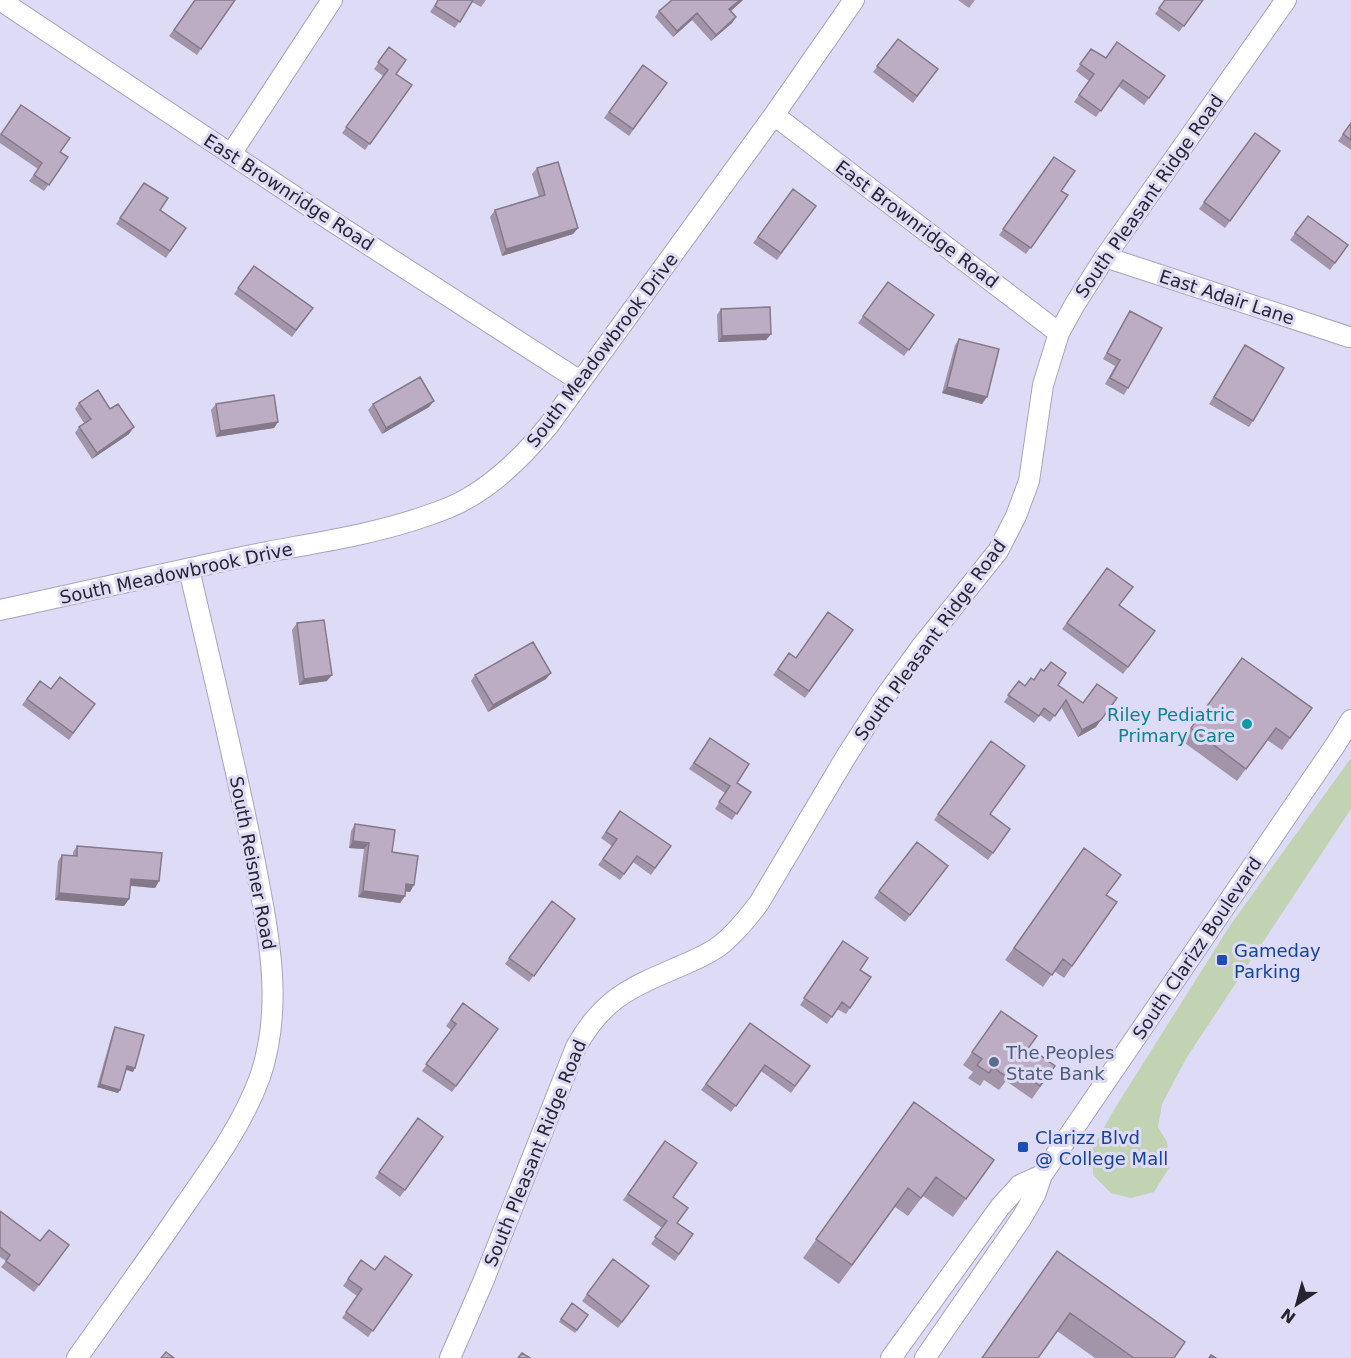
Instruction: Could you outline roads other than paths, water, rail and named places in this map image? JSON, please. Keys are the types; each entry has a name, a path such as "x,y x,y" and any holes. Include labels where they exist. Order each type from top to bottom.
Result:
{"street":[{"name":"East Brownridge Road","path":"0,0 231,154 580,381"},
{"path":"231,154 332,0"},
{"name":"South Meadowbrook Drive","path":"0,610 386,528 435,513 468,498 502,474 521,457 549,425 774,115 854,0"},
{"name":"South Pleasant Ridge Road","path":"450,1358 483,1282 576,1047 584,1033 610,1002 622,994 710,951 726,940 759,903 846,755 882,701 921,647 998,551 1016,516 1029,481 1043,385 1059,333 1075,304 1105,257 1286,0"},
{"name":"East Brownridge Road","path":"774,115 1059,333"},
{"name":"East Adair Lane","path":"1105,257 1349,337"},
{"name":"South Reisner Road","path":"77,1358 141,1270 219,1157 238,1125 260,1077 272,1023 274,991 267,919 241,794 189,569"},
{"name":"South Clarizz Boulevard","path":"925,1358 1022,1219 1035,1195 1042,1175 1351,720"},
{"name":"South Clarizz Boulevard","path":"891,1358 1000,1207 1020,1185 1042,1175"}],"place":[{"name":"Riley Pediatric Primary Care","path":"1247,724"},
{"name":"Gameday Parking","path":"1222,960"},
{"name":"The Peoples State Bank","path":"994,1062"},
{"name":"Clarizz Blvd @ College Mall","path":"1023,1147"}]}
